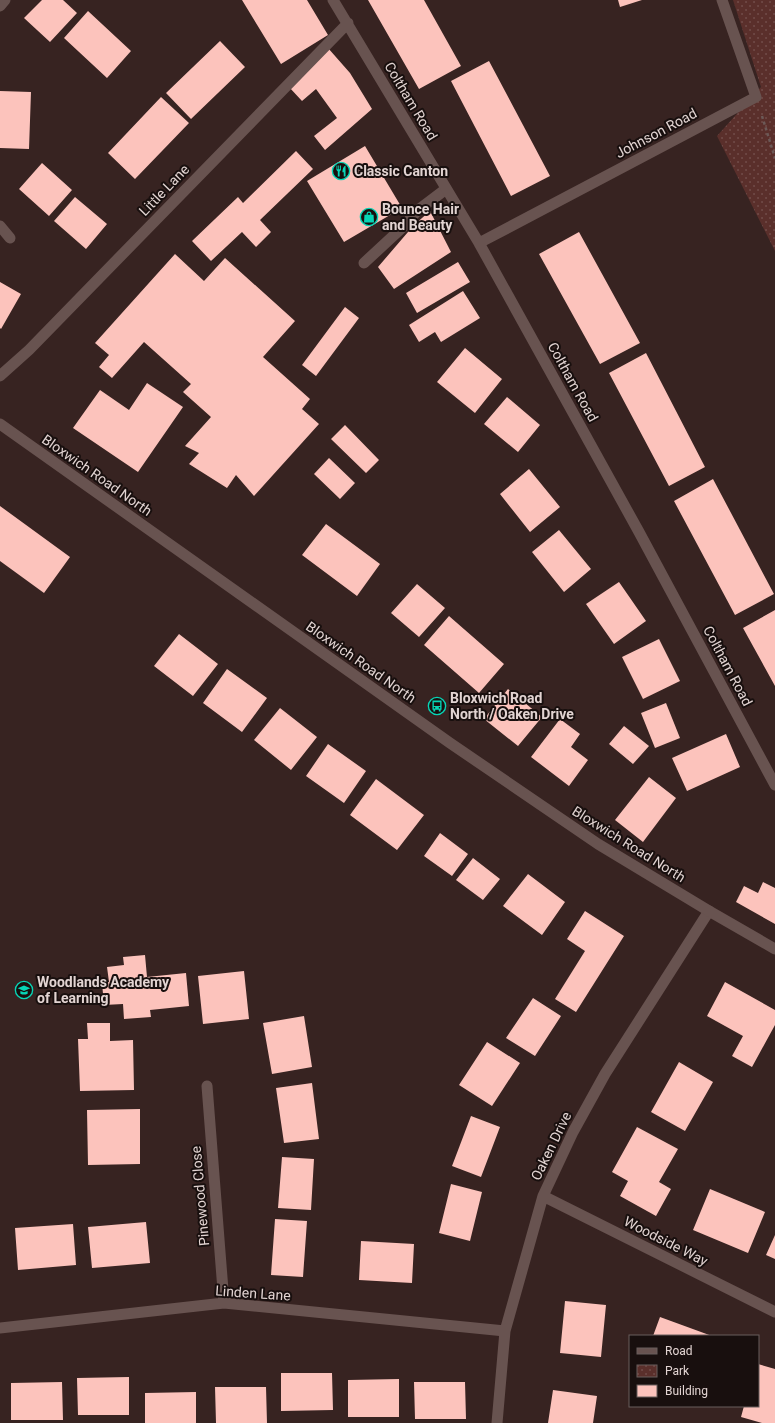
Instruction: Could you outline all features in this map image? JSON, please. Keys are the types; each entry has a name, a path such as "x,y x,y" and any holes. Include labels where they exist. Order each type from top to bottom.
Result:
{"street":[{"path":"0,6 5,0"},
{"name":"Coltham Road","path":"333,0 480,243 639,532 775,785"},
{"path":"722,0 756,97"},
{"name":"Little Lane","path":"0,376 29,350 348,23"},
{"name":"Johnson Road","path":"480,243 756,97"},
{"path":"364,263 417,212 446,189"},
{"path":"0,226 10,238"},
{"name":"Bloxwich Road North","path":"0,424 456,748 598,844 775,949"},
{"name":"Oaken Drive","path":"497,1423 505,1331 543,1196 573,1132 605,1074 709,911"},
{"name":"Pinewood Close","path":"207,1086 224,1303"},
{"name":"Woodside Way","path":"543,1196 775,1312"},
{"name":"Linden Lane","path":"0,1328 224,1303 505,1331"}],"path":[{"path":"756,97 775,158"}],"green space":[{"path":"733,0 775,0 775,251 717,136 761,87"}],"building":[{"path":"42,0 63,0 77,13 50,42 24,18"},
{"path":"242,0 307,0 328,35 281,64"},
{"path":"368,0 424,0 461,66 419,89"},
{"path":"618,0 642,0 620,7"},
{"path":"88,11 131,51 107,78 64,38"},
{"path":"220,41 245,67 191,119 166,93"},
{"path":"328,48 350,73 372,109 325,150 314,136 337,118 316,89 302,101 289,87"},
{"path":"489,61 550,176 511,196 451,81"},
{"path":"0,91 31,92 29,149 0,148"},
{"path":"161,97 189,123 135,179 108,153"},
{"path":"365,146 402,208 344,242 307,181"},
{"path":"296,151 313,169 260,220 271,232 256,247 242,232 211,261 192,241 238,197 243,203"},
{"path":"42,163 72,190 49,216 19,189"},
{"path":"75,197 107,224 86,249 54,221"},
{"path":"430,211 451,252 394,289 378,267 414,225"},
{"path":"579,232 640,343 600,364 539,254"},
{"path":"175,254 204,281 225,258 295,321 263,357 310,399 302,409 319,424 254,496 236,475 227,488 189,464 199,453 185,446 211,417 183,392 191,384 144,342 112,378 99,367 109,355 95,343"},
{"path":"458,262 470,282 417,313 406,293"},
{"path":"0,282 21,294 1,329 0,328"},
{"path":"463,291 480,318 441,342 435,332 419,342 409,325"},
{"path":"345,307 359,318 316,376 302,365"},
{"path":"465,348 502,379 475,413 437,382"},
{"path":"646,353 705,467 669,486 609,373"},
{"path":"147,383 183,407 138,472 73,428 100,390 129,410"},
{"path":"507,397 540,425 518,452 484,424"},
{"path":"345,425 379,460 366,473 331,439"},
{"path":"329,458 355,483 340,499 314,474"},
{"path":"529,469 560,507 530,532 500,494"},
{"path":"713,479 774,594 735,615 674,501"},
{"path":"0,506 70,557 44,593 0,561"},
{"path":"326,524 380,564 357,596 302,555"},
{"path":"559,530 591,569 564,592 532,552"},
{"path":"619,582 646,621 614,644 586,604"},
{"path":"417,584 445,608 419,637 391,613"},
{"path":"775,610 775,686 743,628"},
{"path":"449,616 504,664 479,693 424,645"},
{"path":"179,634 218,664 193,696 154,666"},
{"path":"659,639 680,681 643,699 622,657"},
{"path":"227,669 267,698 242,732 203,703"},
{"path":"508,689 542,717 518,746 484,719"},
{"path":"666,703 680,738 655,748 641,713"},
{"path":"280,708 317,737 291,770 254,740"},
{"path":"560,719 580,734 571,747 588,760 569,786 531,757"},
{"path":"624,726 649,746 633,764 609,744"},
{"path":"726,734 740,767 687,791 672,758"},
{"path":"328,744 366,771 344,803 306,776"},
{"path":"649,777 676,798 643,842 615,820"},
{"path":"376,779 424,815 397,850 350,815"},
{"path":"440,833 468,854 452,876 424,856"},
{"path":"473,858 500,879 483,900 456,880"},
{"path":"528,874 565,902 542,935 503,906"},
{"path":"763,882 775,888 775,924 736,902 744,886 758,893"},
{"path":"585,911 624,936 576,1012 555,999 585,951 567,939"},
{"path":"145,955 147,977 186,973 189,1006 150,1010 151,1017 124,1019 123,1004 104,1005 102,983 109,982 107,967 124,965 123,957"},
{"path":"244,971 249,1019 203,1024 198,976"},
{"path":"725,982 775,1010 775,1025 752,1067 732,1056 743,1036 707,1016"},
{"path":"533,998 561,1016 535,1056 506,1038"},
{"path":"304,1016 312,1067 272,1074 263,1023"},
{"path":"87,1023 110,1023 110,1041 133,1040 134,1090 80,1091 78,1039 88,1039"},
{"path":"487,1042 520,1063 492,1106 459,1085"},
{"path":"679,1062 713,1082 685,1131 651,1112"},
{"path":"312,1083 319,1139 284,1143 276,1088"},
{"path":"140,1109 140,1164 88,1165 87,1110"},
{"path":"471,1116 500,1127 481,1177 452,1166"},
{"path":"637,1127 678,1149 659,1182 671,1189 656,1216 620,1196 628,1181 612,1172"},
{"path":"282,1157 314,1159 311,1210 278,1208"},
{"path":"451,1184 482,1192 470,1241 439,1233"},
{"path":"710,1189 765,1212 748,1253 693,1230"},
{"path":"275,1219 307,1221 303,1277 271,1275"},
{"path":"146,1222 150,1263 92,1268 88,1227"},
{"path":"73,1224 76,1265 18,1270 15,1228"},
{"path":"775,1235 775,1259 766,1255"},
{"path":"361,1241 414,1244 412,1283 359,1280"},
{"path":"565,1301 606,1305 601,1357 560,1353"},
{"path":"660,1317 709,1335 653,1335"},
{"path":"759,1364 775,1369 775,1423 762,1423 741,1417 744,1407 759,1407"},
{"path":"281,1373 332,1373 333,1410 281,1411"},
{"path":"129,1377 129,1415 78,1415 77,1378"},
{"path":"399,1379 399,1417 348,1417 348,1380"},
{"path":"62,1382 63,1420 11,1420 11,1383"},
{"path":"414,1382 465,1382 466,1419 415,1419"},
{"path":"215,1387 266,1387 267,1423 216,1423"},
{"path":"553,1390 597,1396 593,1423 548,1423"},
{"path":"196,1392 196,1423 145,1423 145,1393"}],"place":[{"name":"Classic Canton","path":"341,171"},
{"name":"Bounce Hair and Beauty","path":"369,217"},
{"name":"Bloxwich Road North / Oaken Drive","path":"437,706"},
{"name":"Woodlands Academy of Learning","path":"24,990"}]}
